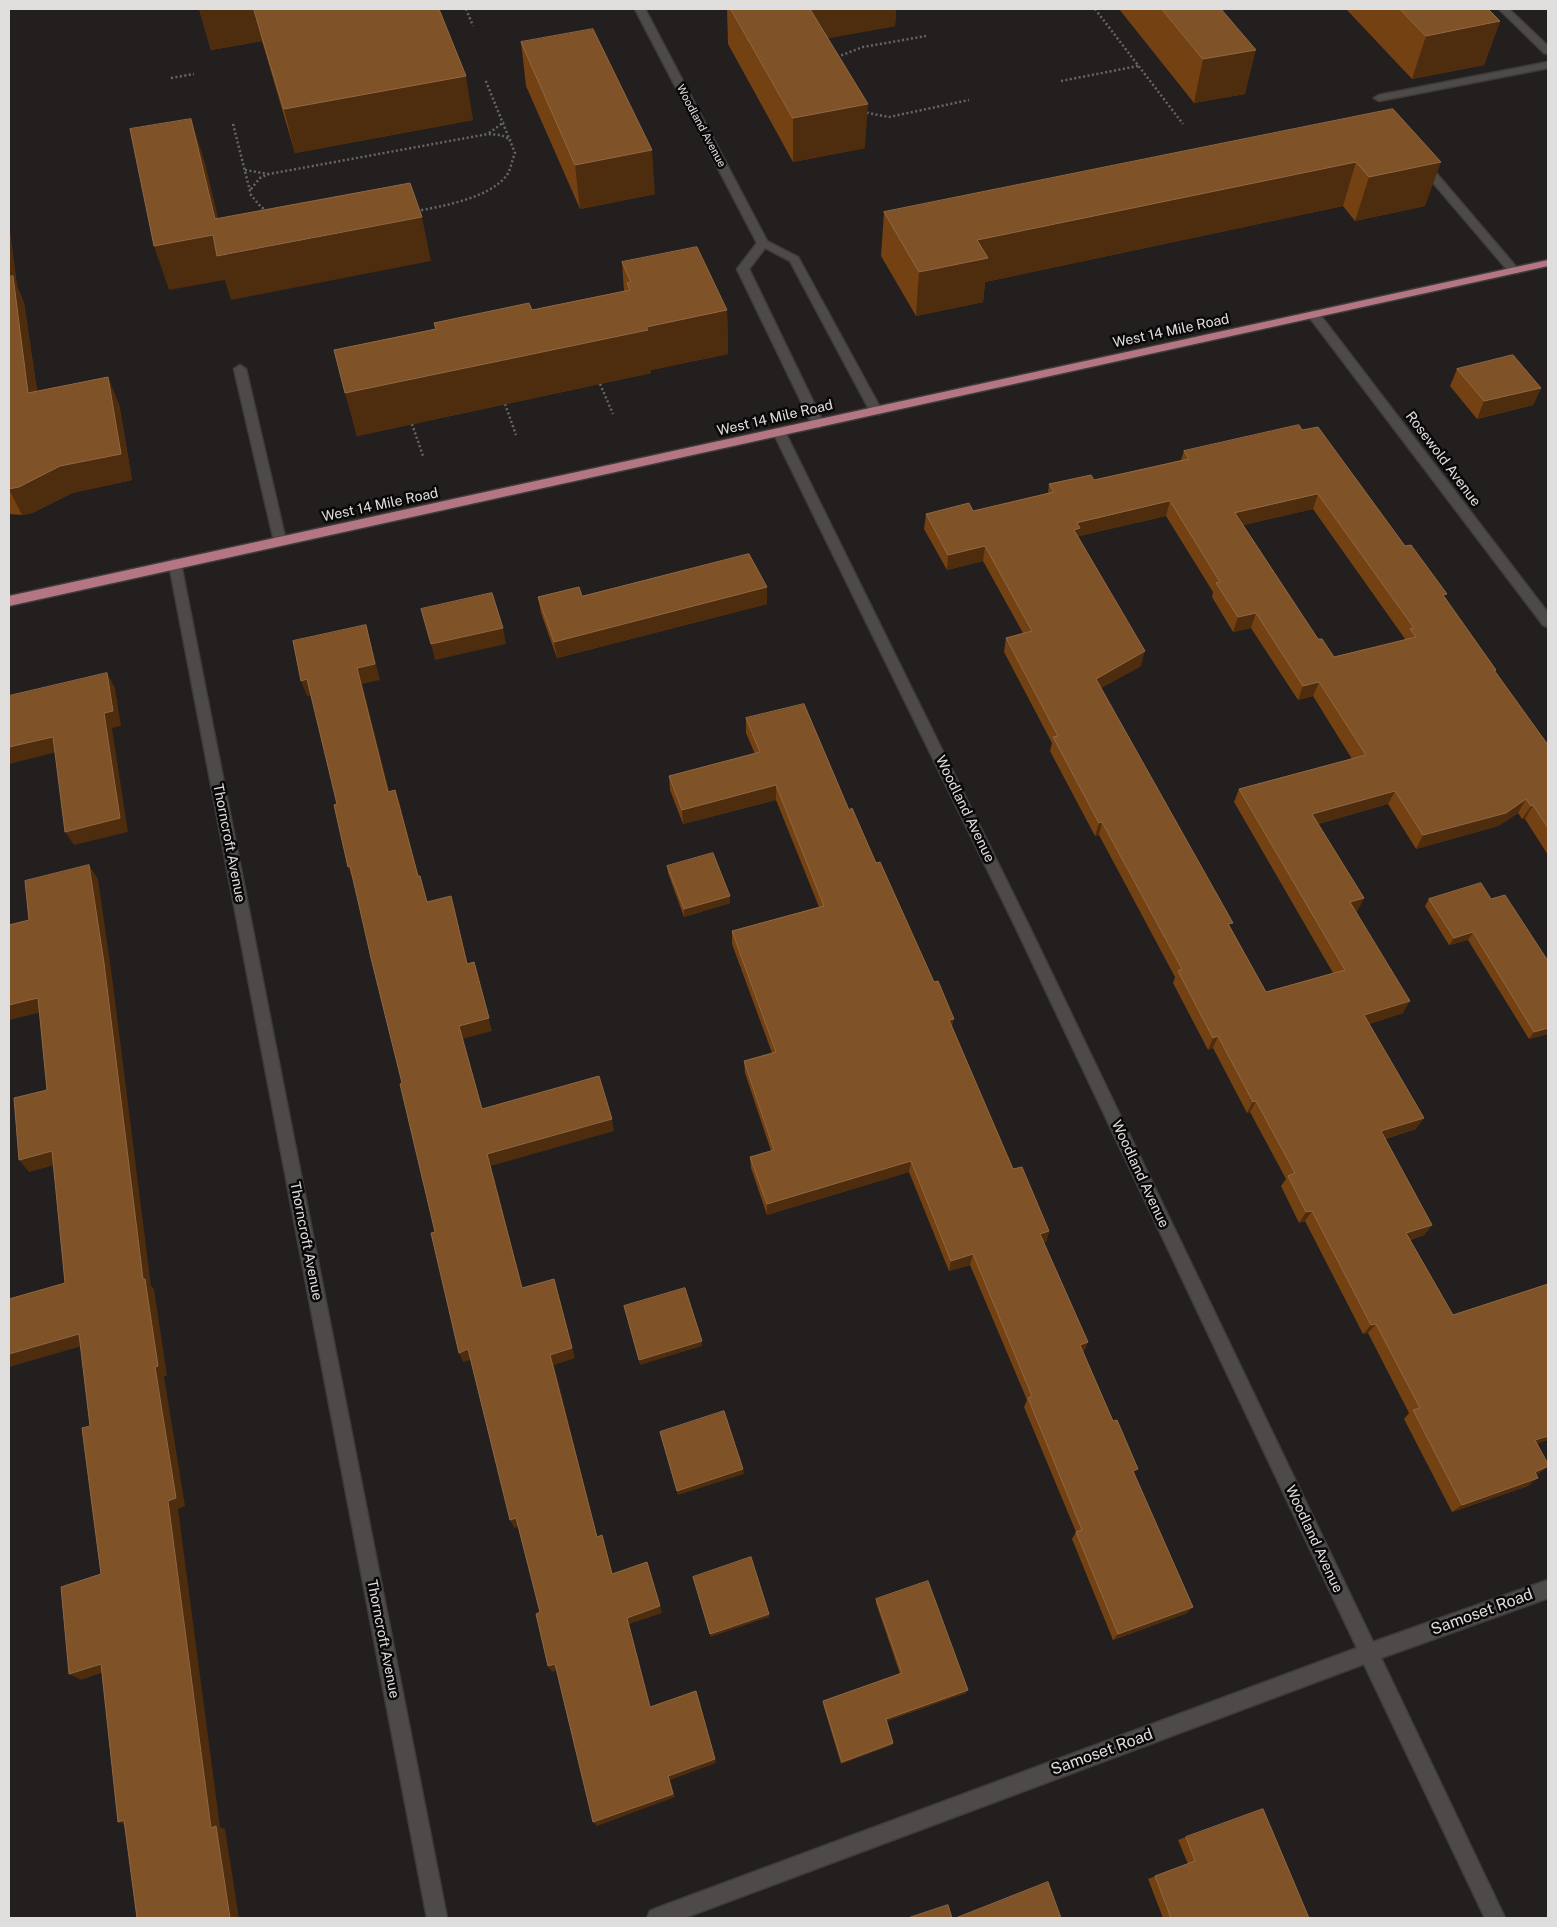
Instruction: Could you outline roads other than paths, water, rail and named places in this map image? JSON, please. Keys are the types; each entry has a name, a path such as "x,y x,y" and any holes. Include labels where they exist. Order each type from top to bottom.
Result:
{"main road":[{"name":"West 14 Mile Road","path":"9,601 1548,263"}],"street":[{"name":"Woodland Avenue","path":"640,9 763,243"},
{"path":"1504,9 1548,51"},
{"path":"1379,98 1548,64"},
{"path":"1412,153 1514,271"},
{"path":"818,424 743,269 763,243 794,259 876,411"},
{"name":"Rosewold Avenue","path":"1314,315 1548,622"},
{"path":"240,369 280,541"},
{"name":"Woodland Avenue","path":"779,432 1028,937 1495,1918"},
{"name":"Thorncroft Avenue","path":"175,564 437,1918"},
{"name":"Samoset Road","path":"657,1918 1548,1589"}]}
